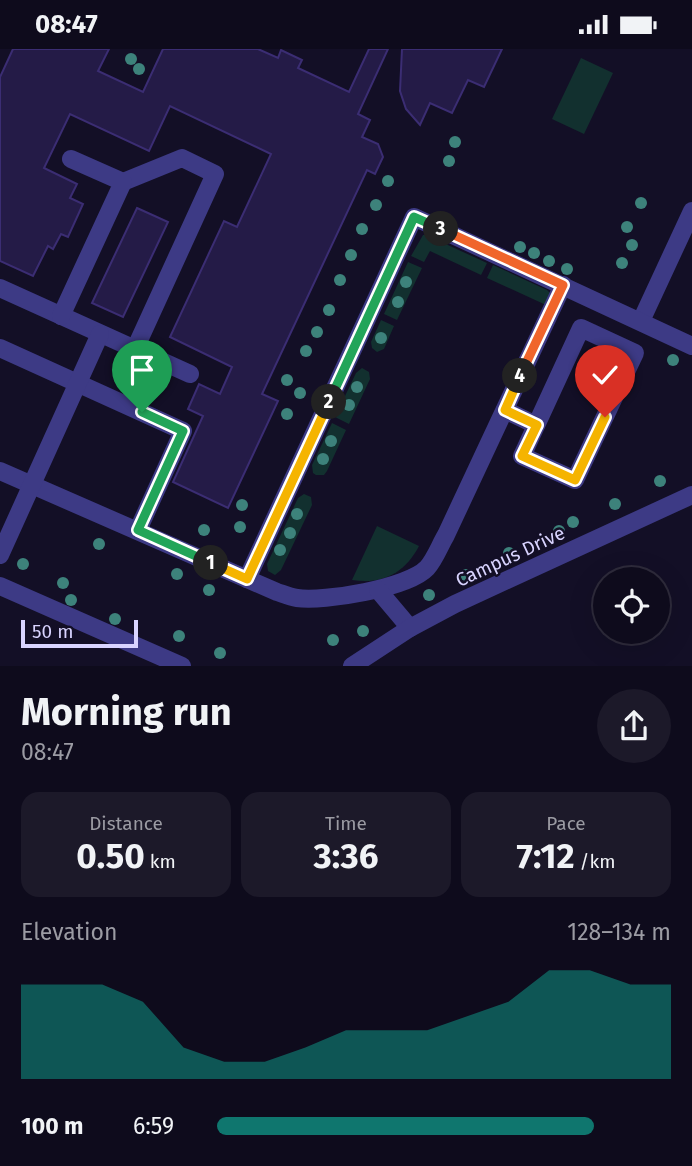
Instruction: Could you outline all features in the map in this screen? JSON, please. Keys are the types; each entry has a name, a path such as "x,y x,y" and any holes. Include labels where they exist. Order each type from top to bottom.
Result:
{"street":[{"path":"61,316 123,183 183,158 215,174 135,349"},
{"path":"71,159 123,183"},
{"path":"640,321 692,211"},
{"path":"247,579 414,217 692,347"},
{"path":"0,471 298,599 378,590 409,579 426,568 446,535 563,285"},
{"path":"0,288 190,375"},
{"path":"581,328 635,353 575,480 522,456 537,425 581,328"},
{"path":"0,555 100,334"},
{"path":"0,348 183,431 138,530"},
{"path":"505,410 537,425"},
{"name":"Campus Drive","path":"352,666 410,628 456,604 692,495"},
{"path":"0,586 182,666"},
{"path":"378,590 410,628"}],"green space":[{"path":"581,58 613,73 584,134 552,119"},
{"path":"423,235 487,263 481,275 430,251 424,262 411,256"},
{"path":"408,262 422,268 397,320 384,314"},
{"path":"493,265 547,290 550,293 546,305 487,278"},
{"path":"381,320 394,326 384,349 377,352 372,348 371,342"},
{"path":"362,368 369,372 370,379 349,424 335,417 356,373"},
{"path":"332,423 346,430 327,471 324,475 316,475 312,465"},
{"path":"304,494 311,497 312,505 281,570 275,575 268,571 267,564 298,498"},
{"path":"377,526 419,546 407,563 391,575 373,581 352,580"}],"building":[{"path":"13,49 109,49 98,71 143,92 163,49 258,49 278,58 281,50 302,60 298,68 349,92 369,49 388,49 358,114 370,120 362,137 378,144 383,157 375,174 367,170 262,394 278,401 228,508 173,482 203,416 188,409 199,384 220,394 232,367 170,337 224,221 237,227 271,154 170,106 149,151 70,114 44,168 77,184 70,198 83,204 68,237 61,234 53,249 48,246 33,276 0,261 0,77"},
{"path":"402,49 502,49 484,87 468,80 452,113 430,103 420,125 406,109 400,91"},
{"path":"137,208 168,222 123,317 92,303"}],"route":[{"path":"142,412 183,431 138,530 247,579 414,217 563,285 505,410 537,425 522,456 575,480 605,417"}]}
